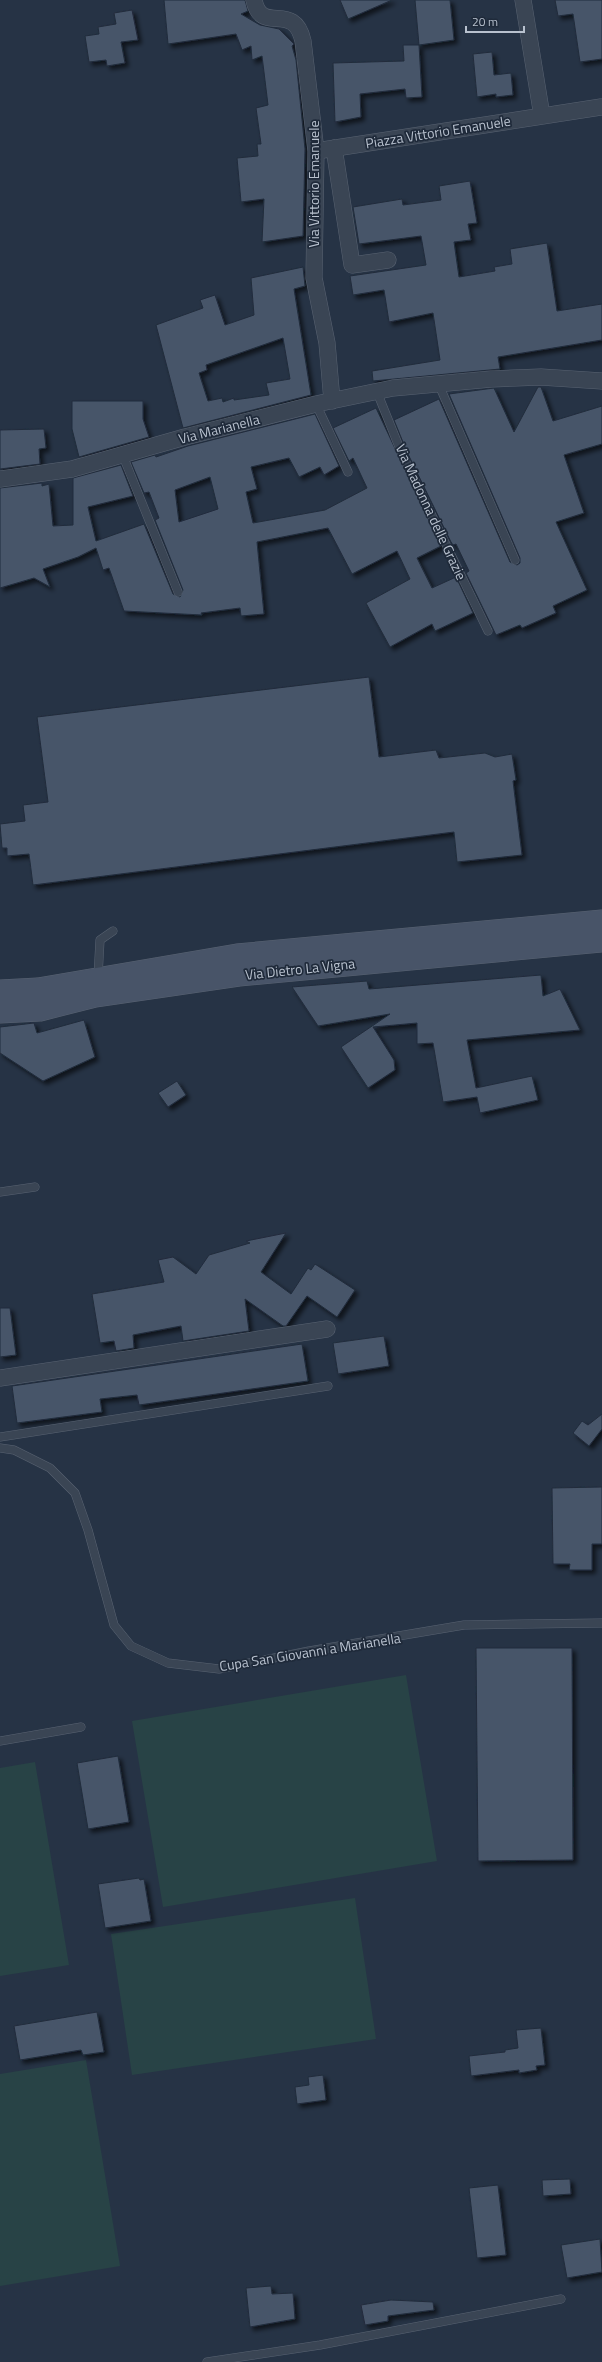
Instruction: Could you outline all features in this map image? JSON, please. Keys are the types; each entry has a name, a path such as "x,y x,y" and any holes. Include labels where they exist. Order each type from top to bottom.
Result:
{"street":[{"name":"Via Vittorio Emanuele","path":"254,0 259,14 264,17 288,18 295,22 301,30 315,129 314,278 328,343 332,401"},
{"path":"523,0 542,116"},
{"name":"Piazza Vittorio Emanuele","path":"316,151 601,107"},
{"path":"334,148 352,265 388,260"},
{"path":"332,401 393,388 492,379 541,377 602,380"},
{"name":"Via Marianella","path":"0,478 72,469 123,456 186,437 332,401"},
{"name":"Via Dietro La Vigna","path":"0,991 38,989 237,954 602,921"},
{"name":"Via Dietro La Vigna","path":"0,1012 40,1010 95,996 239,975 602,941"},
{"path":"0,1378 327,1329"}],"lane":[{"path":"439,385 516,560"},
{"name":"Via Madonna delle Grazie","path":"377,392 402,454 488,631"},
{"path":"316,404 348,472"},
{"path":"123,456 178,592"},
{"path":"98,978 100,940 113,931"},
{"path":"0,1192 35,1187"},
{"path":"0,1437 25,1431 328,1386"},
{"name":"Cupa San Giovanni a Marianella","path":"0,1448 14,1450 50,1468 75,1493 88,1530 114,1625 131,1646 168,1663 219,1668 464,1625 602,1623"},
{"path":"0,1741 81,1727"},
{"path":"207,2362 320,2344 561,2298"}],"green space":[{"path":"406,1675 437,1861 163,1907 132,1721"},
{"path":"35,1762 69,1965 0,1976 0,1768"},
{"path":"355,1898 376,2039 132,2075 111,1934"},
{"path":"86,2060 120,2266 0,2286 0,2074"}],"building":[{"path":"164,0 245,0 248,11 241,14 260,25 279,29 294,44 292,46 296,60 305,149 303,236 262,242 264,199 241,202 237,158 258,156 257,144 261,144 256,108 268,105 262,56 252,60 251,46 242,50 236,34 168,44"},
{"path":"340,0 392,0 348,19"},
{"path":"415,0 450,0 454,40 419,45"},
{"path":"555,0 602,0 602,59 580,62 573,14 558,16"},
{"path":"132,10 138,40 121,42 125,63 107,66 106,60 89,62 85,36 99,34 98,27 116,24 114,13"},
{"path":"403,45 419,45 422,97 406,98 405,89 360,94 361,117 335,122 333,63 404,61"},
{"path":"492,52 494,75 511,73 513,95 496,97 496,94 477,97 473,54"},
{"path":"470,181 477,223 468,224 471,240 454,242 459,277 495,271 494,267 512,264 510,249 547,243 557,311 602,304 602,340 498,357 500,369 373,381 372,371 440,360 433,313 389,322 384,290 353,295 350,276 426,265 421,236 359,244 353,207 402,199 403,205 441,200 439,186"},
{"path":"303,267 305,286 294,289 311,395 183,428 156,325 203,308 200,300 215,295 225,325 254,315 251,278","holes":["283,338 290,379 266,383 269,395 234,400 234,398 223,402 222,398 208,401 199,373 207,370 206,365"]},
{"path":"538,387 541,387 553,421 602,406 602,444 564,455 584,513 556,522 587,590 553,606 556,613 522,628 520,625 496,635 466,573 469,571 456,544 453,545 451,542 407,452 394,420 439,399 510,562 517,565 520,563 520,558 449,394 494,388 514,432"},
{"path":"72,401 143,401 143,419 149,437 79,457 72,429"},
{"path":"376,408 441,546 417,558 432,588 456,577 473,613 435,631 432,624 390,647 366,603 410,579 397,551 352,574 328,528 257,542 264,614 241,616 240,608 201,613 202,615 124,611 109,568 103,570 96,548 78,557 43,569 50,587 34,578 0,588 0,488 42,483 42,486 49,484 53,526 73,525 73,478 121,465 133,496 88,507 96,541 144,524 173,594 180,597 183,590 155,520 159,518 149,492 144,493 131,462 155,455 156,457 188,446 315,414 339,466 324,475 320,467 299,477 289,458 251,467 257,489 246,492 253,523 325,510 367,488 353,458 349,461 333,428","holes":["210,477 218,509 179,522 175,490"]},
{"path":"44,429 46,448 39,449 40,464 0,469 0,430"},
{"path":"369,677 379,757 436,750 439,758 485,753 495,757 512,754 516,780 513,781 522,855 457,862 454,832 33,885 29,854 7,856 7,848 2,848 0,824 25,821 23,805 48,802 37,717"},
{"path":"541,975 543,996 560,989 580,1030 467,1040 476,1088 532,1076 538,1100 480,1113 477,1097 443,1102 433,1043 417,1044 417,1023 373,1027 394,1060 395,1070 368,1088 341,1047 390,1014 318,1026 292,987 367,981 369,989"},
{"path":"84,1020 95,1057 43,1081 0,1053 0,1027 34,1023 37,1033"},
{"path":"177,1081 186,1095 168,1107 158,1093"},
{"path":"286,1233 261,1272 291,1294 308,1268 311,1270 315,1264 355,1290 337,1317 307,1296 286,1326 283,1326 245,1299 249,1331 183,1341 181,1326 133,1335 134,1348 116,1351 114,1341 100,1343 92,1294 164,1282 158,1260 173,1257 196,1274 209,1255 250,1243 246,1241"},
{"path":"0,1308 10,1308 16,1355 0,1357"},
{"path":"384,1336 389,1366 338,1374 333,1343"},
{"path":"302,1344 308,1381 139,1405 137,1395 100,1399 102,1412 17,1423 12,1386"},
{"path":"602,1414 602,1429 589,1446 573,1433 582,1421 588,1425"},
{"path":"602,1487 602,1544 592,1544 592,1570 569,1570 570,1564 553,1564 552,1488"},
{"path":"476,1648 572,1648 573,1860 478,1861"},
{"path":"118,1756 129,1822 88,1829 77,1763"},
{"path":"139,1878 140,1880 144,1879 151,1921 105,1928 98,1884"},
{"path":"97,2012 104,2052 83,2055 81,2050 20,2060 14,2026"},
{"path":"541,2028 545,2065 536,2066 537,2070 519,2073 519,2070 471,2076 469,2056 505,2052 505,2050 518,2048 516,2030"},
{"path":"323,2075 326,2100 297,2104 295,2087 309,2085 308,2077"},
{"path":"570,2179 571,2194 543,2196 542,2180"},
{"path":"498,2185 506,2255 477,2258 469,2188"},
{"path":"600,2239 602,2272 567,2278 561,2245"},
{"path":"271,2286 272,2294 293,2293 295,2319 250,2327 246,2288"},
{"path":"391,2300 433,2302 434,2310 388,2316 388,2321 365,2325 361,2305"}]}
